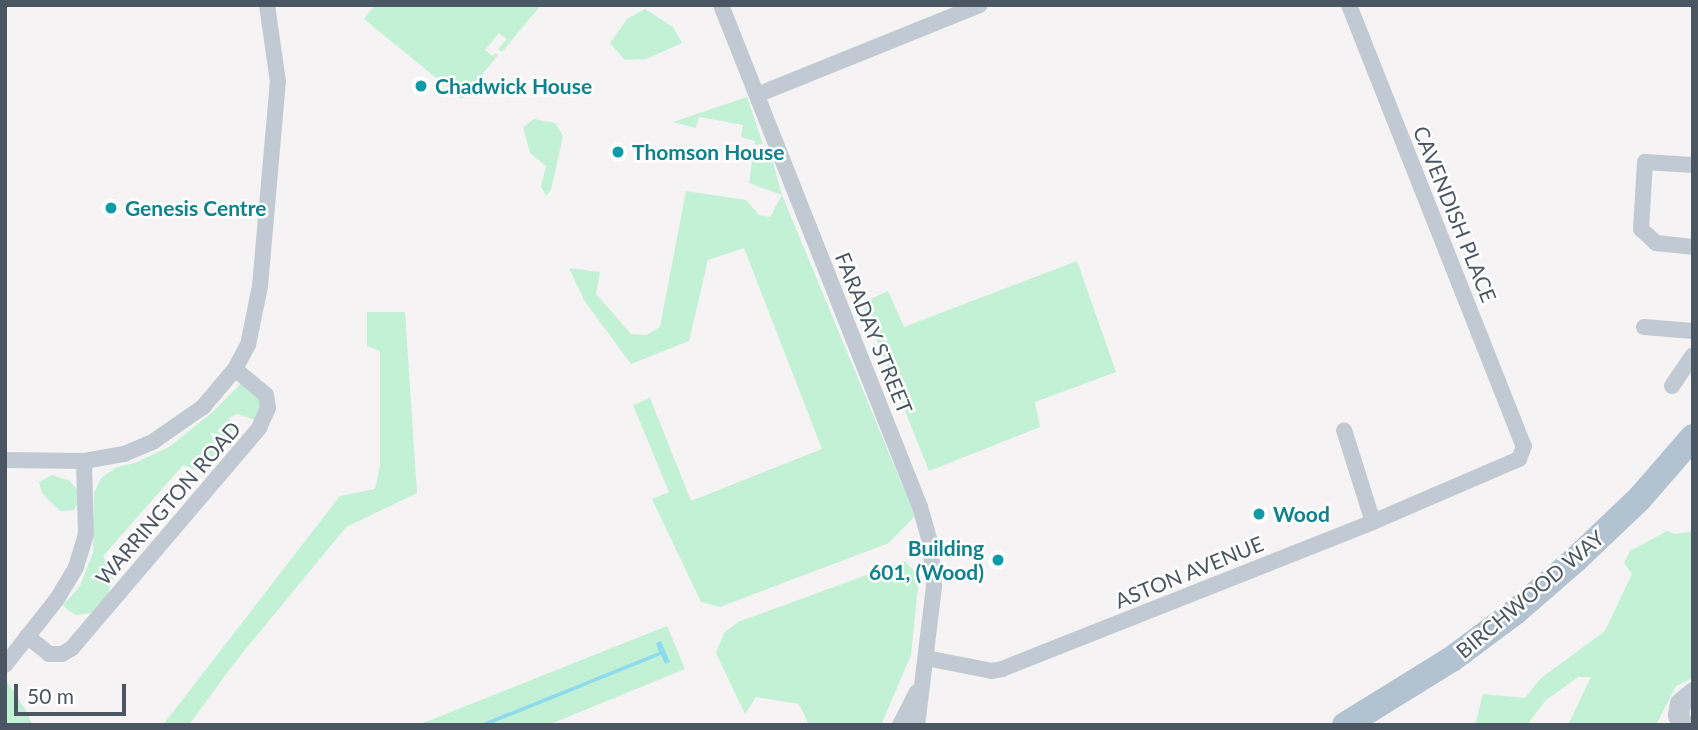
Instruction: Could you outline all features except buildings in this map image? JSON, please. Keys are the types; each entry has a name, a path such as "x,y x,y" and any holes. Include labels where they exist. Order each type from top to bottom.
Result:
{"main road":[{"name":"BIRCHWOOD WAY","path":"1345,725 1452,659 1515,612 1640,498 1693,437"}],"street":[{"path":"5,460 84,461 124,454 178,426 203,407 235,369 248,345 258,298 278,82 267,5"},
{"name":"FARADAY STREET","path":"721,5 920,507 930,542 934,587 920,687 918,725"},
{"path":"757,95 981,5"},
{"name":"CAVENDISH PLACE","path":"1349,5 1522,438"},
{"path":"1693,165 1645,162 1641,229 1656,243 1693,247"},
{"path":"1644,327 1693,331"},
{"path":"1672,386 1693,355"},
{"name":"WARRINGTON ROAD","path":"27,636 49,654 62,654 72,648 259,428 268,408 266,395 235,369"},
{"path":"1343,430 1373,522"},
{"name":"ASTON AVENUE","path":"926,658 992,671 1002,669 1373,522 1519,459 1523,454 1522,438"},
{"path":"5,665 57,599 76,567 86,526 84,461"},
{"name":"FARADAY STREET","path":"900,725 920,687"},
{"path":"1677,719 1683,698 1693,692"}],"green space":[{"path":"375,5 541,5 502,52 498,49 507,39 499,33 485,50 492,56 496,53 498,55 462,99 364,19"},
{"path":"645,9 673,27 682,43 646,59 625,60 610,43 627,19"},
{"path":"747,97 763,144 755,145 755,141 741,137 743,125 699,117 696,128 673,122"},
{"path":"534,119 555,123 563,136 551,190 546,196 541,187 546,166 530,153 523,127"},
{"path":"753,155 771,155 782,195 749,183"},
{"path":"686,191 746,200 759,215 770,217 782,195 915,516 889,543 720,607 701,602 652,499 669,492 633,405 650,398 691,501 822,449 744,248 708,260 689,341 631,364 584,300 569,268 600,272 596,294 631,334 646,335 660,327"},
{"path":"1077,261 1116,372 1035,402 1040,427 929,471 862,303 888,291 904,327"},
{"path":"367,312 405,312 417,493 346,527 235,662 189,725 163,725 340,496 375,489 380,465 380,351 367,346"},
{"path":"241,383 261,401 259,421 237,414 229,418 232,431 218,453 202,468 195,470 183,465 103,556 114,575 108,594 91,613 76,615 69,611 63,605 80,586 93,553 94,493 101,478 117,467 135,463 169,447 214,411"},
{"path":"52,475 70,481 78,491 79,501 74,510 60,511 42,493 39,482"},
{"path":"1693,528 1693,678 1676,686 1656,725 1568,725 1591,677 1578,677 1546,700 1527,725 1475,725 1483,694 1525,698 1540,679 1605,631 1632,574 1624,563 1630,551 1667,531 1675,534 1690,532"},
{"path":"905,561 919,577 911,655 881,725 809,725 799,704 756,697 745,714 716,653 724,633 738,622"},
{"path":"667,626 685,669 548,725 418,725"},
{"path":"6,680 27,712 32,725 5,725"}],"water":[{"path":"661,641 670,662 665,664 661,655 488,725 478,725 659,652 656,643"}],"place":[{"name":"Chadwick House","path":"421,86"},
{"name":"Thomson House","path":"618,152"},
{"name":"Genesis Centre","path":"111,208"},
{"name":"Wood","path":"1259,514"},
{"name":"Building 601, (Wood)","path":"998,560"}]}
